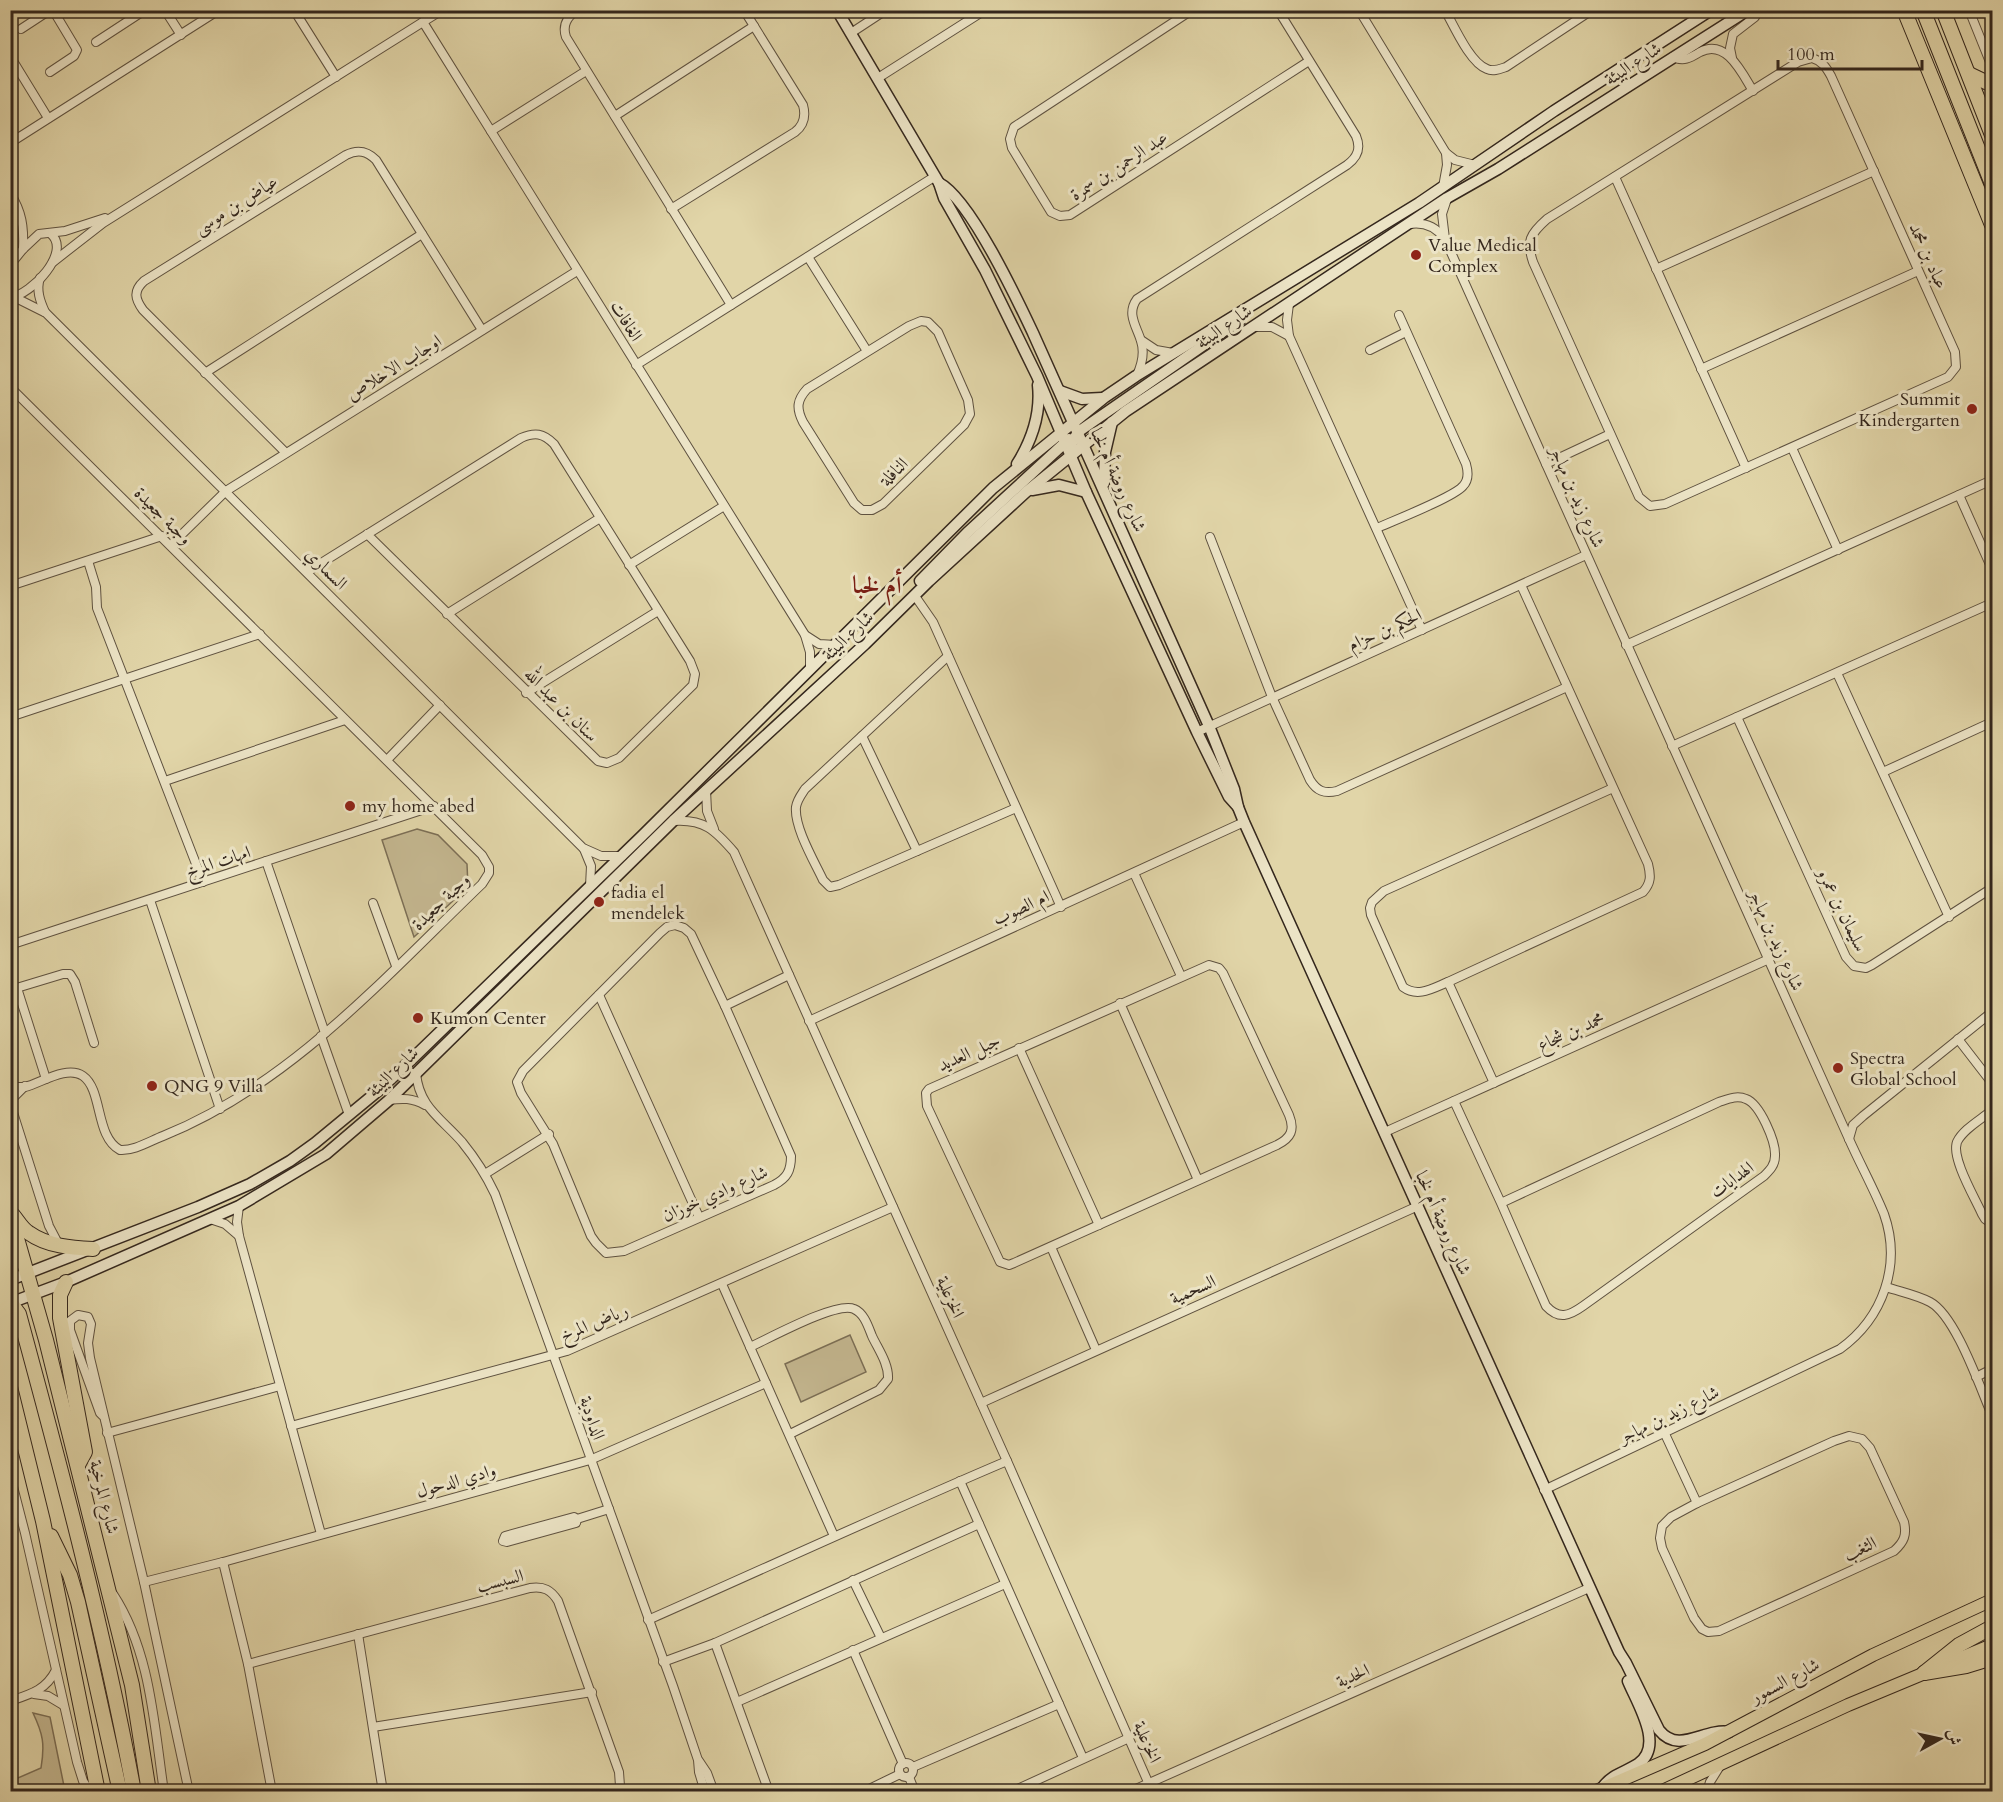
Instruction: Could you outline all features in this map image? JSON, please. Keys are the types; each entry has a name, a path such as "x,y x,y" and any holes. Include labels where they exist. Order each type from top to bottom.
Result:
{"highway":[{"path":"1923,10 1992,184"},
{"path":"1943,11 1992,135"},
{"path":"1904,14 1992,225"},
{"path":"1969,74 1992,85"},
{"path":"10,1213 28,1233 60,1246 93,1249"},
{"name":"شارع المرخية","path":"10,1213 46,1340 132,1685 149,1791"},
{"path":"66,1282 60,1295 60,1318 84,1452 78,1465"},
{"path":"10,1293 20,1297 33,1295"},
{"path":"11,1303 19,1314 76,1531 108,1664 134,1791"},
{"path":"10,1387 43,1521 98,1791"},
{"path":"43,1521 70,1575 120,1791"},
{"path":"1924,1673 1959,1645 1992,1627"},
{"path":"1924,1673 1966,1666 1992,1658"}],"main road":[{"name":"شارع السمور","path":"1599,1789 1729,1732 1873,1655 1992,1600"},
{"path":"1660,1791 1848,1705 1992,1645"}],"street":[{"path":"21,29 52,10 77,50 74,57 50,72"},
{"path":"96,42 145,10"},
{"path":"165,10 181,35"},
{"path":"10,142 219,10"},
{"path":"294,10 336,77"},
{"path":"53,262 85,235 442,10"},
{"path":"577,10 567,19 564,31 586,71 731,305"},
{"path":"671,209 795,132 803,123 805,111 803,105 744,10"},
{"name":"شارع روضة أم لخبا","path":"837,10 878,78 985,270 1037,376 1086,492 1197,732 1229,797 1238,807"},
{"path":"851,33 886,10"},
{"path":"878,78 985,10"},
{"name":"عبد الرحمن بن سمرة","path":"1192,10 1014,127 1010,139 1012,148 1051,212 1060,216 1070,215 1310,61"},
{"path":"1136,376 1143,358 1141,340 1132,315 1132,308 1137,299 1354,160 1358,152 1359,143 1356,136 1278,10"},
{"path":"1359,10 1446,153 1455,160 1476,165"},
{"path":"1445,10 1472,57 1487,70 1506,67 1592,10"},
{"path":"1573,10 1579,19"},
{"name":"شارع البيئة","path":"11,1303 66,1282 239,1206 326,1154 388,1101 673,821 1026,492 1070,455 1112,422 1408,225 1476,165 1554,111 1711,10"},
{"name":"شارع البيئة","path":"10,1280 216,1200 290,1161 378,1091 622,856 1009,473 1060,432 1076,427 1105,397 1173,353 1445,193 1498,169 1748,10"},
{"path":"1733,60 1730,48 1733,34 1755,17 1758,10"},
{"path":"1969,10 1992,67"},
{"name":"الغافات","path":"423,22 805,635 810,652 810,669"},
{"path":"615,116 754,26"},
{"path":"1673,57 1687,59 1705,50 1722,51 1733,60 1753,91"},
{"path":"10,56 48,118"},
{"name":"عباد بن محمد","path":"1805,59 1818,60 1825,66 1874,171 1955,352 1957,360 1953,372 1948,377 1792,448 1665,504 1650,506 1639,497 1533,262 1529,240 1533,233 1539,225 1805,59"},
{"path":"491,131 586,71"},
{"name":"عياض بن موسى","path":"286,453 143,310 137,301 136,294 144,281 353,152 363,151 376,160 482,330"},
{"name":"شارع زيد بن مهاجر","path":"1446,153 1442,214 1445,239 1848,1139 1884,1213 1891,1253 1886,1287 1872,1317 1858,1335 1840,1348 1665,1434 1544,1490"},
{"path":"1656,269 1874,171"},
{"path":"1615,177 1746,468"},
{"path":"636,365 807,256 936,180"},
{"name":"شارع روضة أم لخبا","path":"936,180 956,196 1003,272 1060,391 1209,726 1236,794 1244,822 1619,1652 1659,1730 1667,1738 1683,1742 1713,1731 1729,1732"},
{"path":"10,193 19,207 22,219 23,249"},
{"path":"10,265 39,234 51,234 79,227 121,212"},
{"path":"1408,225 1429,225 1445,239"},
{"path":"12,297 27,292 58,254 55,237 51,234"},
{"path":"205,373 422,234"},
{"path":"807,256 867,351"},
{"name":"اوجاب الاخلاص","path":"171,545 226,491 577,271"},
{"path":"1701,369 1918,271"},
{"name":"السماري","path":"41,277 38,284 39,298 46,313"},
{"name":"السماري","path":"12,297 46,313 583,848 601,856 622,856"},
{"path":"1060,907 933,622 915,596 922,578 967,533 1066,444 1076,427 1242,318 1256,303"},
{"path":"1289,304 1287,320 1289,336 1422,630"},
{"path":"1377,528 1457,491 1467,480 1468,472 1399,315"},
{"name":"النافلة","path":"928,322 938,332 970,408 964,425 883,504 868,511 862,510 854,503 803,422 798,407 799,400 807,389 867,351 914,323 928,322"},
{"path":"1253,327 1272,327 1289,336"},
{"path":"1370,351 1406,332"},
{"path":"1141,340 1156,350 1173,353"},
{"path":"1009,473 1024,453 1034,429 1038,403 1037,376"},
{"name":"وجبة جعيدة","path":"10,387 434,806 482,855 489,867 489,873 482,884 323,1034 278,1072 220,1109 188,1126 133,1148 120,1150 110,1142 88,1081 82,1076 70,1073 25,1086 10,1087"},
{"path":"1060,391 1082,399 1105,397"},
{"path":"1105,492 1105,452 1112,422"},
{"path":"1070,455 1076,427"},
{"name":"سنان بن عبد الله","path":"307,572 367,534 530,434 540,434 554,444 690,661 694,679 693,686 619,758 607,763 597,761 367,534"},
{"path":"1546,464 1610,434"},
{"path":"1792,448 1838,550"},
{"path":"1626,645 1992,480"},
{"path":"1026,492 1059,485 1086,492"},
{"path":"1959,495 1992,569"},
{"path":"629,565 724,506"},
{"path":"447,614 600,518"},
{"path":"10,586 162,536"},
{"path":"1210,537 1272,697 1310,780 1319,791 1330,793 1567,687"},
{"name":"الحكم بن حزام","path":"1197,732 1586,555"},
{"path":"88,561 96,586 95,603 203,882"},
{"path":"1521,585 1648,864 1651,878 1648,886 1634,896 1448,982 1419,992 1403,987 1371,915 1370,908 1377,896 1613,788"},
{"path":"1672,746 1992,603"},
{"path":"526,693 658,611"},
{"path":"10,717 260,634"},
{"path":"805,635 819,644 836,645"},
{"path":"948,656 805,789 796,805 799,826 823,880 830,887 835,887 1016,808"},
{"path":"1837,673 1949,917"},
{"path":"387,760 440,705"},
{"name":"سليمان بن عمرو","path":"1737,717 1846,957 1854,966 1866,968 1872,966 1992,888"},
{"path":"165,781 345,720"},
{"path":"1883,772 1992,722"},
{"path":"862,736 917,851"},
{"name":"الخزعلية","path":"706,790 707,811 714,830 734,852 1148,1782"},
{"name":"امهات المرخ","path":"10,945 434,806"},
{"path":"673,821 695,822 714,830"},
{"name":"ام الصوب","path":"809,1021 1244,822"},
{"path":"583,848 591,866 590,887"},
{"path":"266,861 349,1115"},
{"path":"1134,873 1181,976"},
{"path":"150,900 220,1109"},
{"path":"373,903 396,966"},
{"name":"شارع وادي خوزان","path":"675,925 691,934 790,1156 789,1174 782,1180 624,1251 606,1253 591,1236 549,1134 521,1093 518,1082 519,1075 599,995 667,927 675,925"},
{"name":"محمد بن شجاع","path":"1385,1132 1769,959"},
{"name":"جبل العديد","path":"1209,965 1219,968 1290,1115 1293,1127 1289,1138 1051,1247 1009,1265 1000,1262 926,1100 926,1094 934,1086 1120,1004 1209,965"},
{"path":"46,1079 14,989 63,974 70,974 75,982 94,1042"},
{"path":"725,1006 789,975"},
{"path":"1448,982 1494,1083"},
{"path":"599,995 699,1217"},
{"path":"1120,1004 1198,1180"},
{"path":"1848,1139 1853,1125 1863,1116 1992,1012"},
{"path":"1958,1039 1992,1083"},
{"path":"1019,1048 1099,1225"},
{"name":"الداودية","path":"416,1073 417,1084 425,1105 462,1142 485,1174 505,1221 698,1760 705,1791"},
{"name":"وجبة جعيدة","path":"10,1102 25,1086"},
{"path":"388,1101 402,1098 414,1099 425,1105"},
{"name":"الهدايات","path":"1454,1101 1545,1306 1556,1315 1568,1316 1764,1176 1774,1164 1774,1145 1754,1103 1745,1098 1727,1099 1501,1203"},
{"path":"10,1102 49,1226 60,1246"},
{"path":"1992,1110 1964,1133 1956,1148 1960,1166 1982,1214 1992,1224"},
{"path":"485,1174 549,1134"},
{"path":"239,1206 237,1222 239,1236 321,1534"},
{"name":"السحمية","path":"981,1403 1418,1206"},
{"name":"رياض المرخ","path":"291,1426 554,1355 586,1344 893,1208"},
{"path":"210,1219 225,1224 239,1236"},
{"path":"1051,1247 1096,1350"},
{"path":"722,1284 834,1536"},
{"path":"1886,1287 1930,1302 1944,1313 1954,1329 1992,1415"},
{"path":"750,1347 830,1310 847,1307 856,1309 863,1316 886,1367 888,1379 879,1390 790,1434"},
{"name":"شارع المرخية","path":"103,1416 69,1329 70,1321 78,1315 88,1317 91,1324 89,1350 144,1582 189,1791"},
{"path":"1976,1377 1992,1369"},
{"name":"وادي الدحول","path":"144,1582 590,1460 766,1383"},
{"path":"107,1433 280,1386"},
{"path":"1665,1434 1697,1503"},
{"name":"الثغب","path":"1856,1436 1867,1443 1870,1448 1904,1522 1905,1536 1898,1547 1889,1553 1719,1631 1708,1632 1702,1629 1694,1618 1662,1548 1660,1538 1665,1522 1697,1503 1834,1441 1856,1436"},
{"path":"648,1620 1007,1461"},
{"path":"10,1475 80,1774 90,1791"},
{"path":"960,1481 1083,1758"},
{"path":"542,1529 574,1517 578,1519 609,1509"},
{"path":"663,1662 715,1643 978,1524"},
{"path":"223,1562 248,1664 272,1791"},
{"path":"853,1581 881,1638"},
{"path":"737,1702 1005,1584"},
{"path":"107,1585 129,1622 141,1654 164,1791"},
{"name":"السبسب","path":"248,1664 539,1587 547,1589 558,1601 620,1772 620,1786 616,1791"},
{"name":"الحدية","path":"1129,1791 1589,1588"},
{"path":"358,1634 383,1791"},
{"path":"715,1643 770,1791"},
{"path":"853,1650 903,1764"},
{"name":"شارع روضة أم لخبا","path":"1599,1789 1612,1777 1642,1760 1650,1746 1648,1730 1621,1665 1619,1652"},
{"path":"10,1701 32,1694 47,1685 56,1670"},
{"path":"373,1727 592,1692"},
{"path":"32,1694 48,1696 63,1705"},
{"path":"913,1767 1059,1704"},
{"path":"1011,1791 1129,1738"},
{"name":"الداودية","path":"698,1760 705,1769 714,1791"},
{"path":"900,1774 899,1767 903,1764 908,1763 913,1767"},
{"path":"1707,1791 1715,1772 1723,1763"},
{"path":"909,1777 913,1773 913,1767"},
{"path":"900,1774 909,1777"},
{"path":"863,1791 900,1774"},
{"path":"909,1777 915,1791"}],"shaded area":[{"path":"417,829 438,835 467,864 468,887 414,937 382,840"},
{"path":"850,1335 866,1372 801,1402 785,1364"},
{"path":"33,1713 50,1717 65,1791 11,1791 11,1781 41,1768 42,1739"}],"place":[{"name":"Value Medical Complex","path":"1416,255"},
{"name":"Summit Kindergarten","path":"1972,409"},
{"name":"my home abed","path":"350,806"},
{"name":"fadia el mendelek","path":"599,902"},
{"name":"Kumon Center","path":"418,1018"},
{"name":"Spectra Global School","path":"1838,1068"},
{"name":"QNG 9 Villa","path":"152,1086"}],"district":[{"name":"أم لخبا","path":"877,585"}]}
